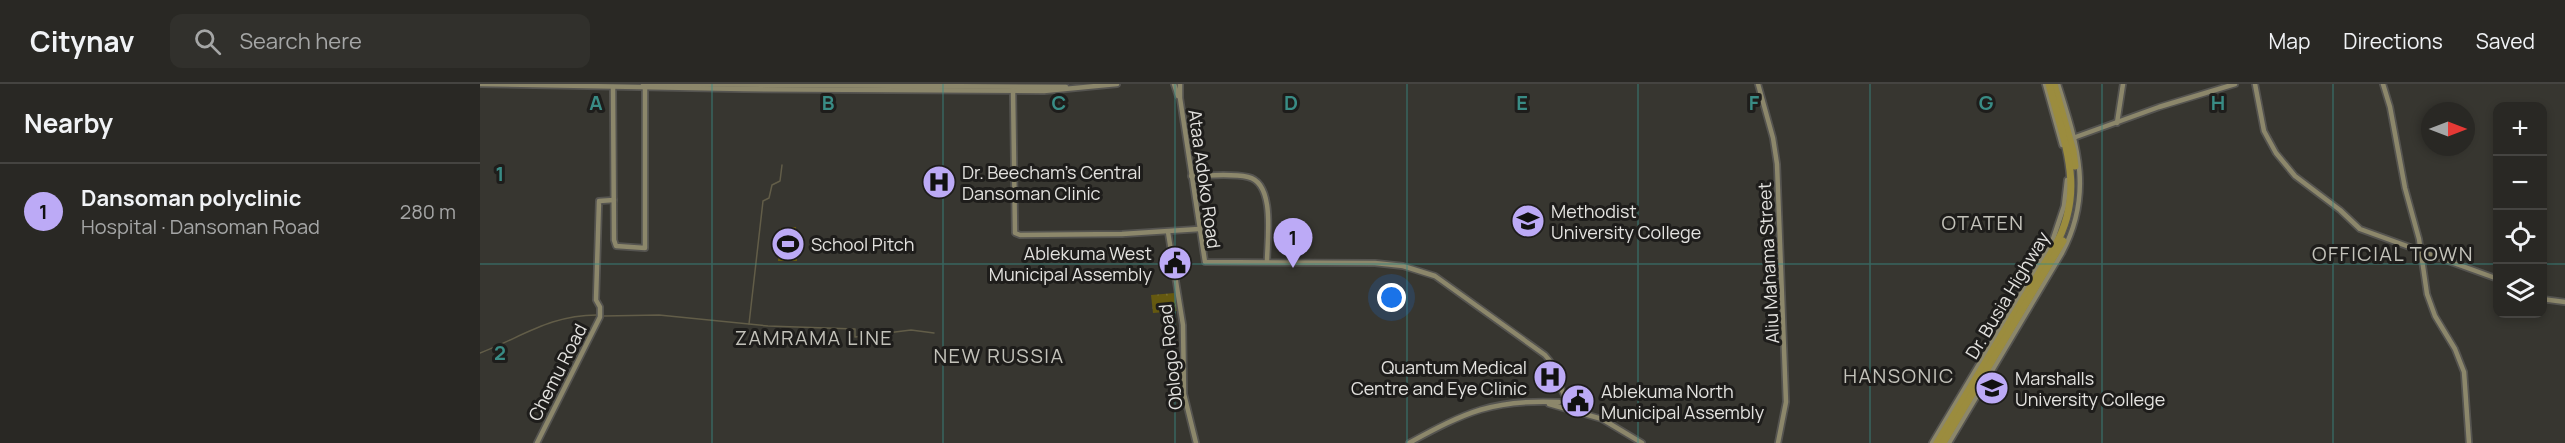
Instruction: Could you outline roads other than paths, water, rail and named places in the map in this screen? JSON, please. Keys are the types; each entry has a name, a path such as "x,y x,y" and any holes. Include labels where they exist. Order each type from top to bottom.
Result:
{"highway":[{"name":"Dr. Busia Highway","path":"1996,350 2037,273 2058,241 2070,205 2071,141 2058,104 2047,84"},
{"name":"Dr. Busia Highway","path":"1940,442 2070,228 2075,193 2075,165 2056,84"}],"street":[{"path":"480,84 1068,90 1117,84"},
{"path":"1013,89 1098,84"},
{"name":"Ataa Adoko Road","path":"1174,84 1180,98"},
{"name":"Ataa Adoko Road","path":"1180,84 1180,98 1204,262 1267,262"},
{"name":"Aliu Mahama Street","path":"1758,84 1773,138 1777,164 1786,393 1785,416 1778,443"},
{"name":"Dr. Busia Highway","path":"1932,443 2037,273 2059,228 2068,181 2065,154 2047,84"},
{"path":"2117,123 2123,84"},
{"path":"2071,141 2117,123 2235,84"},
{"path":"2255,84 2266,136 2276,153 2292,174 2340,210 2362,231 2493,277"},
{"path":"2383,84 2421,251 2429,300 2436,319 2455,349 2464,372 2469,443"},
{"path":"612,87 616,246 645,248 644,85"},
{"path":"1013,89 1015,233 1020,235 1095,235 1199,229"},
{"name":"Dr. Busia Highway","path":"1948,443 2059,258 2081,187 2071,141"},
{"path":"1191,176 1246,176 1262,186 1267,200 1267,262 1390,264 1426,272 1445,283 1545,355 1552,364 1562,403"},
{"name":"Chemu Road","path":"537,443 600,314 596,300 599,201 614,200"},
{"name":"Oblogo Road","path":"1168,232 1183,326 1184,394 1196,443"},
{"path":"2547,300 2565,302"},
{"path":"1409,443 1469,412 1509,403 1539,401 1562,403 1602,419 1642,443"}],"waterway":[{"path":"749,324 763,201 769,198 772,185 780,181 782,165"},
{"path":"480,353 550,323 580,316 597,315"},
{"path":"604,316 659,315 768,326 855,329 855,337 911,330 934,333"}],"place":[{"name":"Dr. Beecham's Central Dansoman Clinic","path":"939,182"},
{"name":"Methodist University College","path":"1528,221"},
{"name":"School Pitch","path":"788,244"},
{"name":"Ablekuma West Municipal Assembly","path":"1175,263"},
{"name":"Dansoman polyclinic","path":"1293,268"},
{"name":"Quantum Medical Centre and Eye Clinic","path":"1550,377"},
{"name":"Marshalls University College","path":"1992,388"},
{"name":"Ablekuma North Municipal Assembly","path":"1578,401"}],"district":[{"name":"OTATEN","path":"1983,222"},
{"name":"OFFICIAL TOWN","path":"2393,253"},
{"name":"ZAMRAMA LINE","path":"814,337"},
{"name":"NEW RUSSIA","path":"999,355"},
{"name":"HANSONIC","path":"1899,375"}]}
